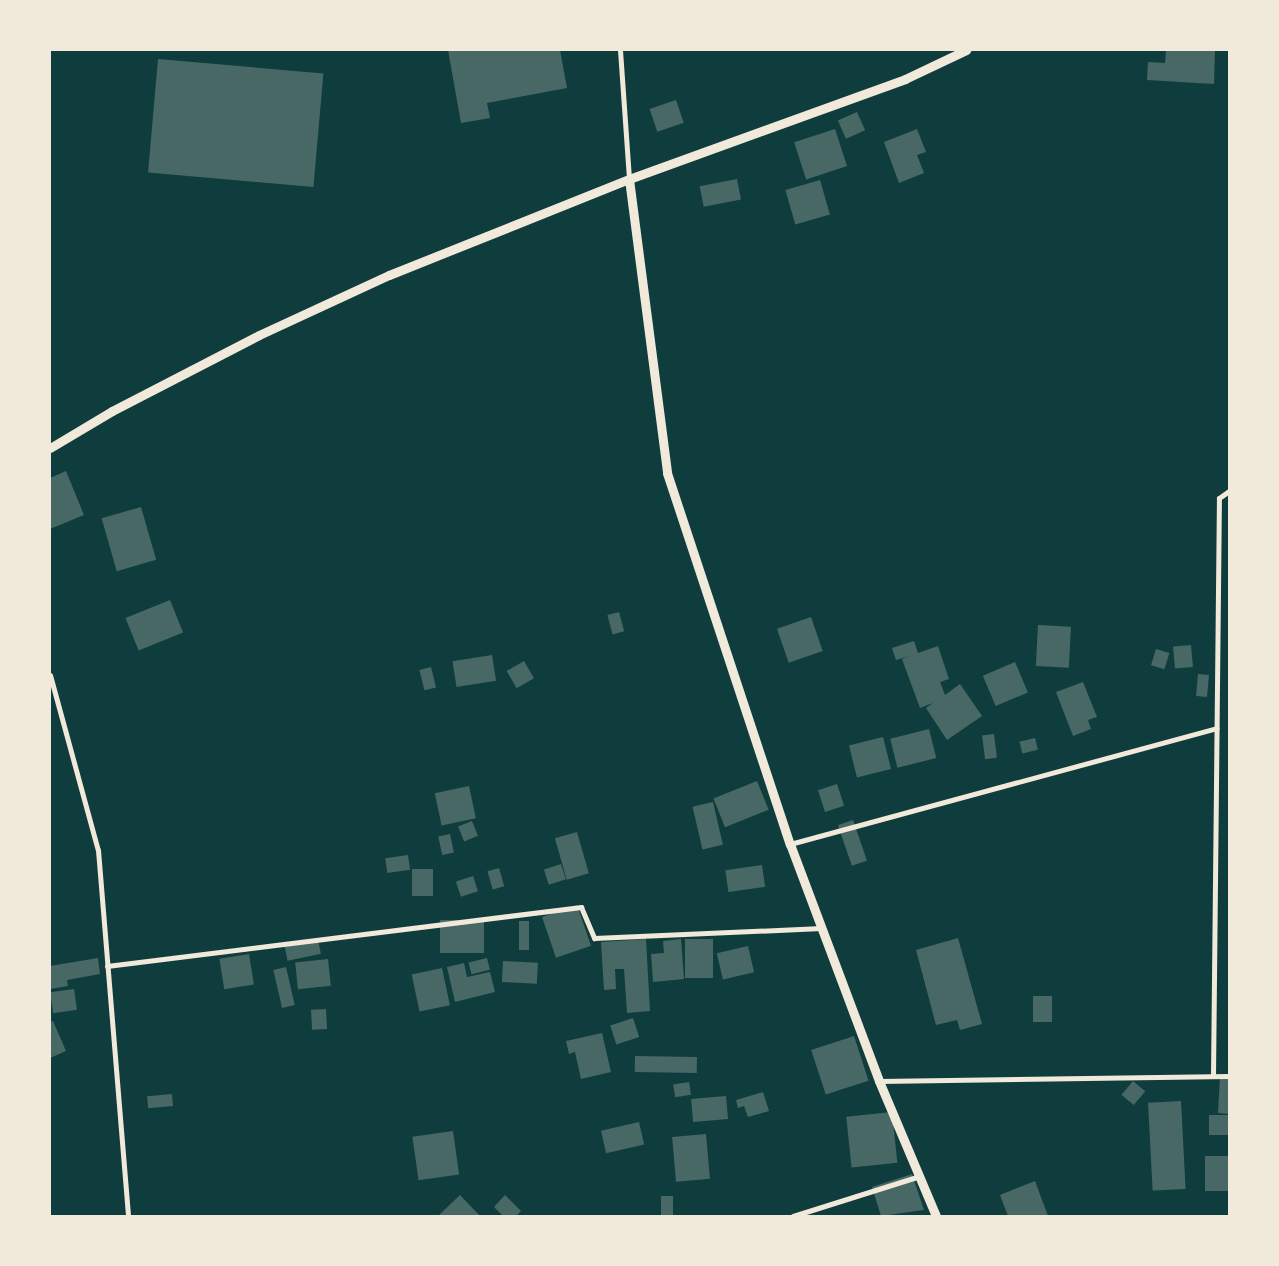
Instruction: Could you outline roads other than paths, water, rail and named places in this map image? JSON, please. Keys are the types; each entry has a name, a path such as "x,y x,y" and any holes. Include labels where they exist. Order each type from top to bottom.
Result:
{"street":[{"path":"620,50 629,179 667,473 790,844 878,1081 936,1216"},
{"path":"50,448 112,411 259,335 389,276 629,179 905,79 966,50"},
{"path":"1213,1076 1220,498 1229,491"},
{"path":"50,675 98,850 128,1216"},
{"path":"790,844 1217,728"},
{"path":"107,966 582,907 594,938 822,928"},
{"path":"878,1081 1229,1076"},
{"path":"793,1216 920,1176"}]}
